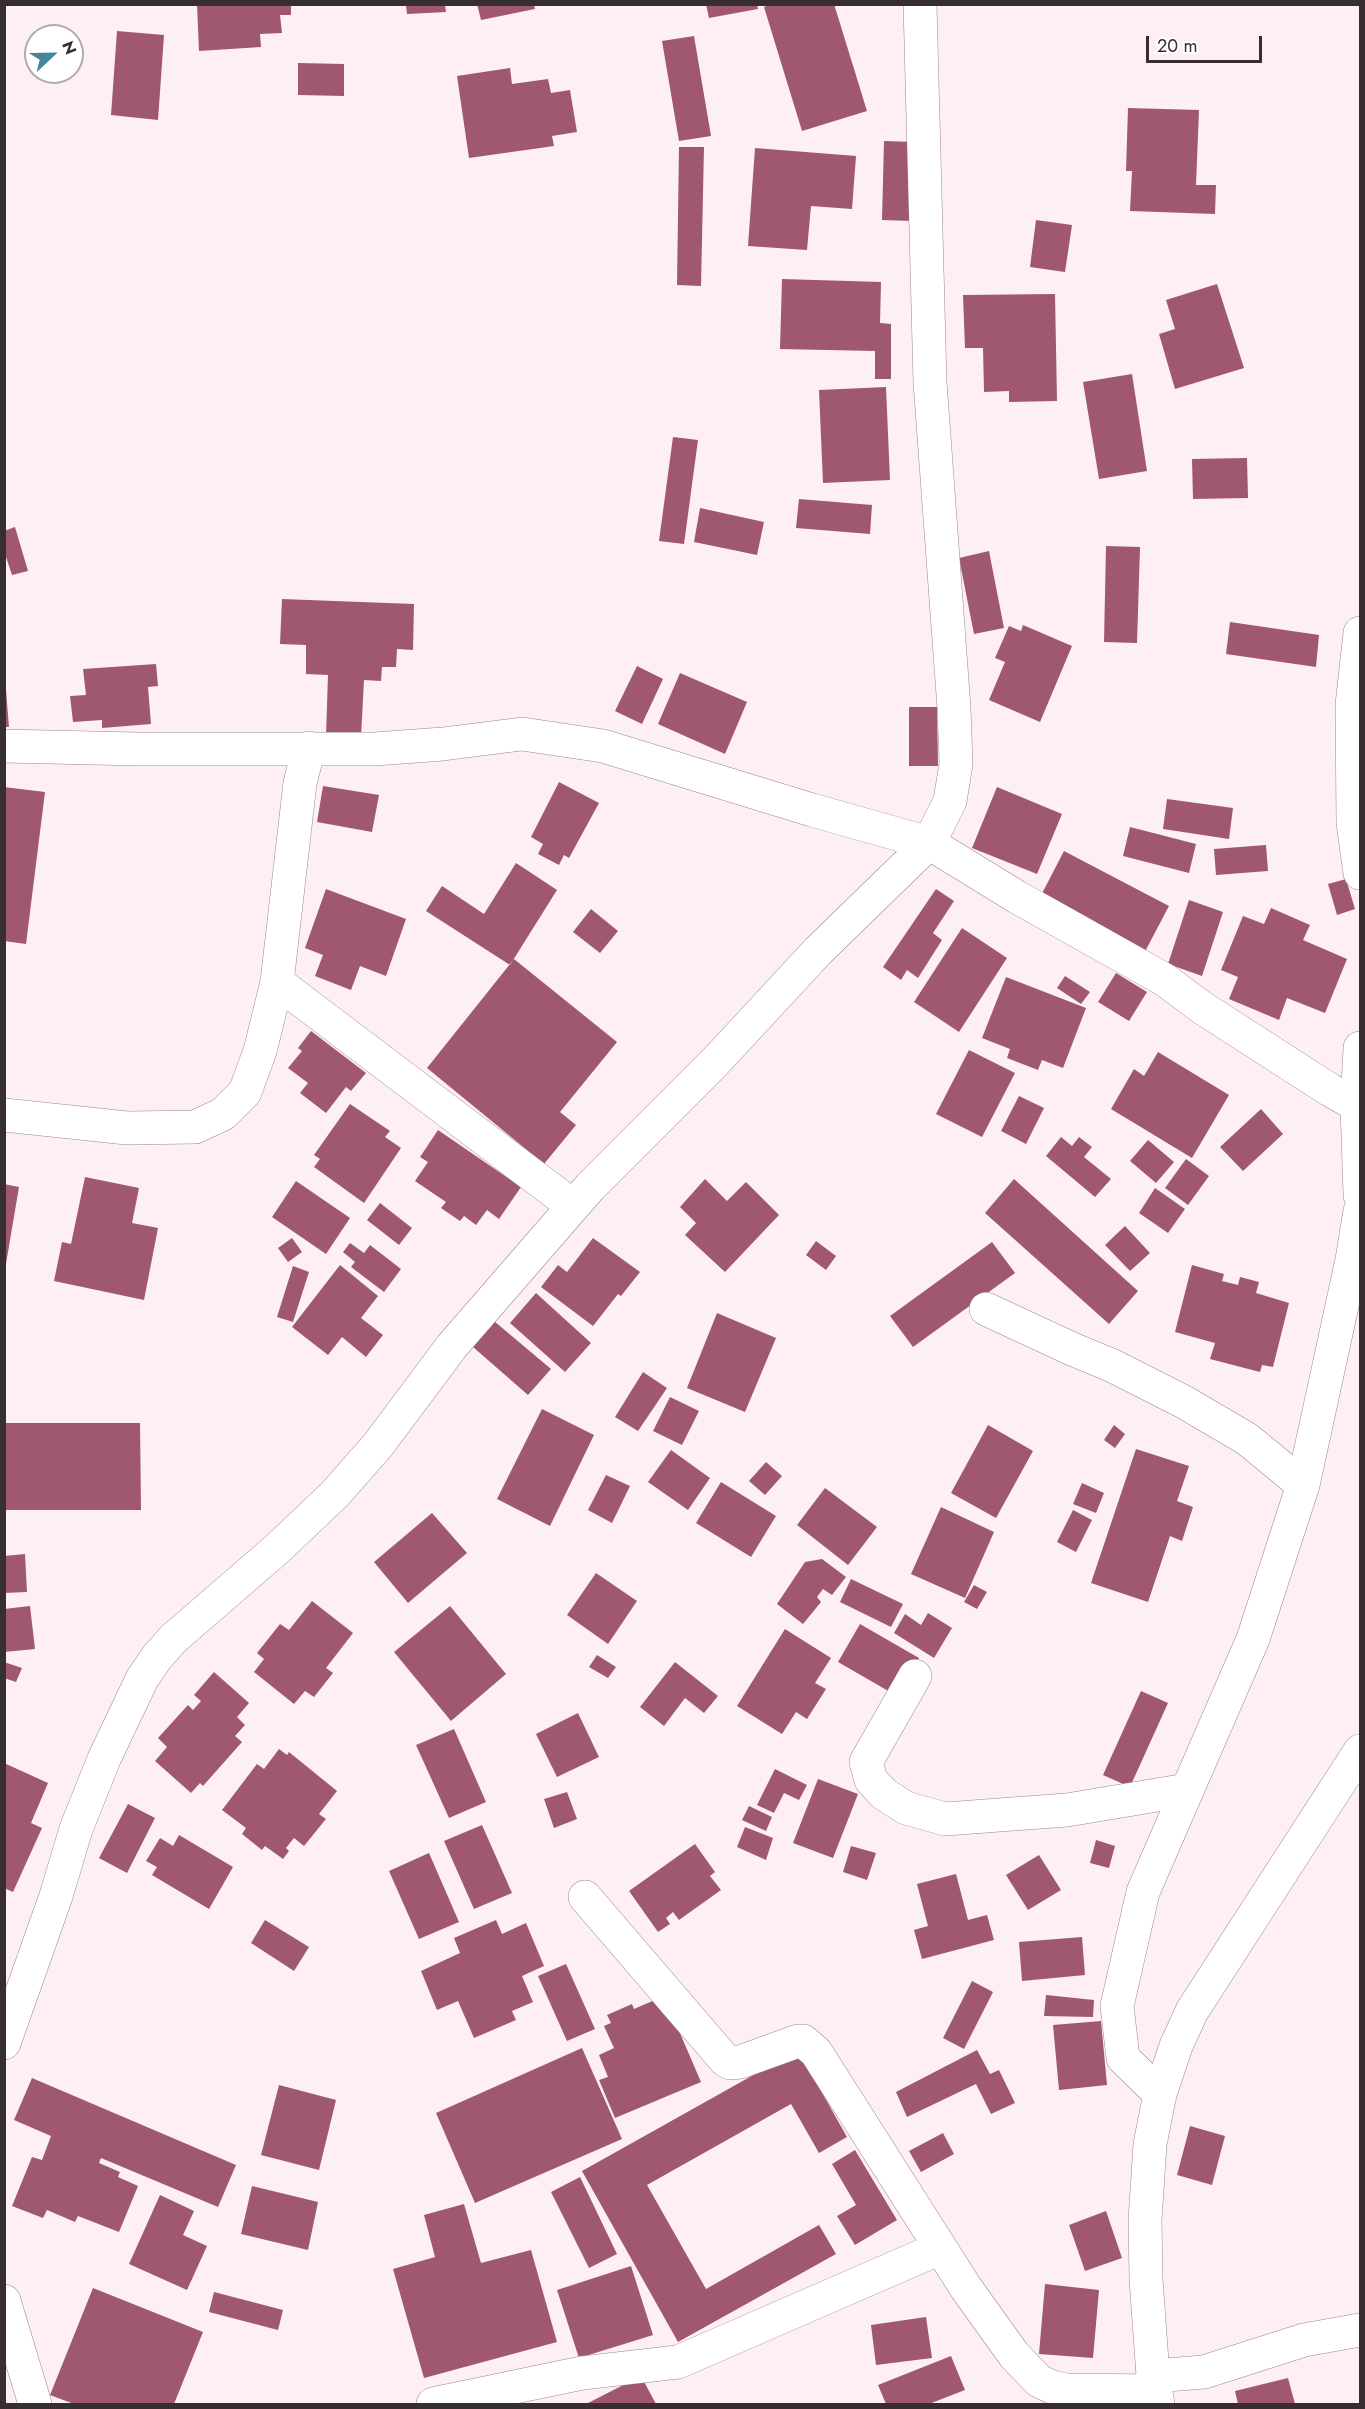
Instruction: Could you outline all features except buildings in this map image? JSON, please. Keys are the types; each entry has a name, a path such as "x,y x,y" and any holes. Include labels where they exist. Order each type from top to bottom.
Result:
{"street":[{"path":"4,2043 56,1896 76,1829 104,1759 142,1679 157,1657 173,1639 276,1550 335,1494 378,1445 452,1346 573,1206 715,1062 818,951 929,843 950,801 956,764 950,637 942,561 930,382 920,4"},
{"path":"1360,633 1352,705 1353,823 1360,873"},
{"path":"4,746 375,749 443,744 522,734 591,744 655,761 812,810 929,843 1017,897 1165,980 1201,1007 1359,1106"},
{"path":"4,1115 127,1128 195,1127 223,1114 245,1092 260,1051 276,982 300,783 309,748"},
{"path":"276,982 573,1206"},
{"path":"1360,1048 1360,1196"},
{"path":"1160,2094 1123,2058 1117,2006 1143,1892 1253,1639 1303,1485 1352,1260 1360,1211"},
{"path":"986,1309 1113,1366 1184,1402 1247,1439 1303,1485"},
{"path":"915,1676 866,1762 871,1780 884,1794 906,1808 945,1819 1067,1810 1187,1790"},
{"path":"1156,2391 1146,2279 1145,2220 1149,2144 1160,2094 1176,2046 1192,2011 1360,1751"},
{"path":"585,1897 725,2060 740,2062 798,2041 803,2041 816,2052 940,2248 1014,2355 1039,2381 1066,2390 1156,2391 1204,2372 1304,2340 1360,2330"},
{"path":"433,2404 582,2373 678,2362 940,2248"},
{"path":"4,2301 34,2404"}]}
